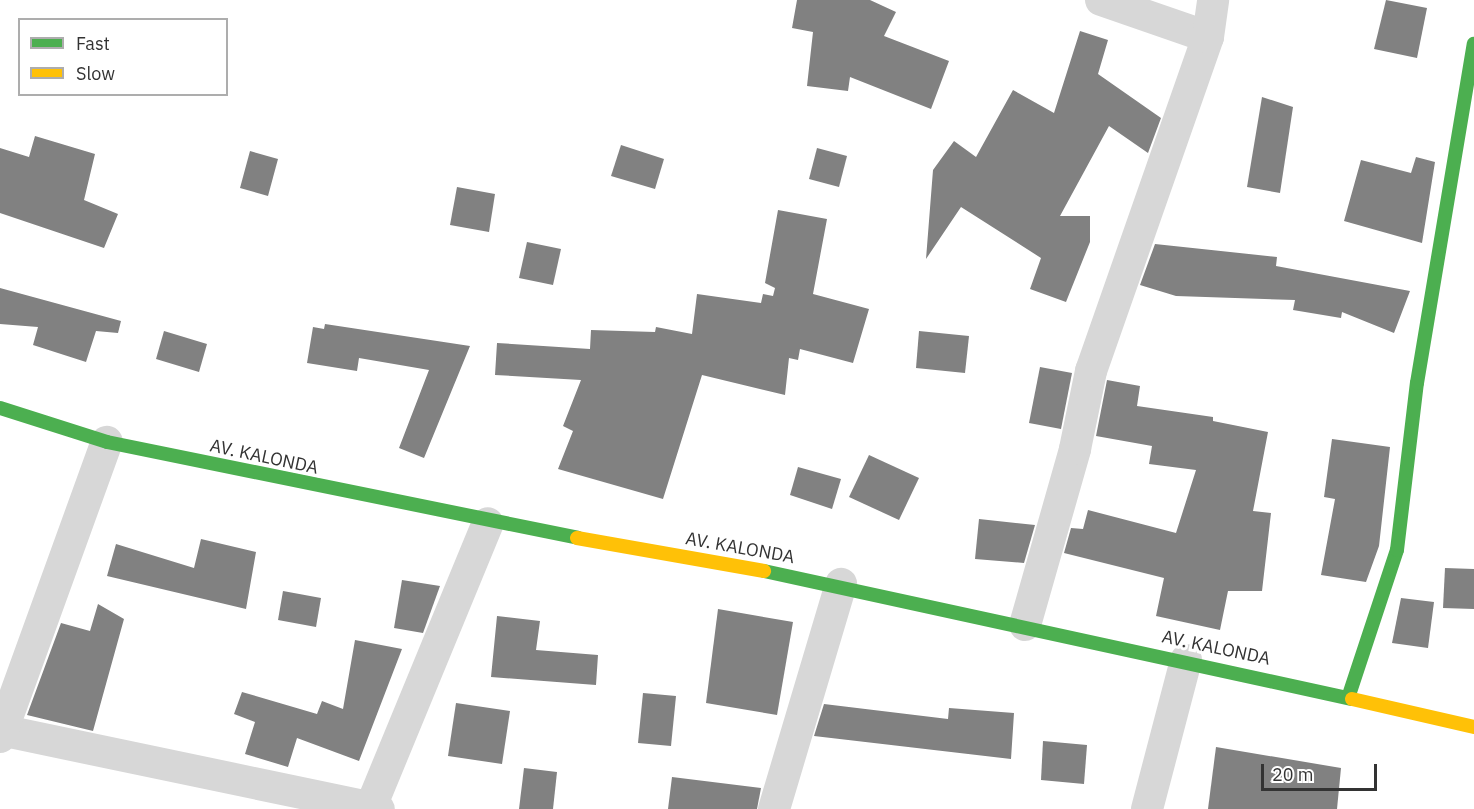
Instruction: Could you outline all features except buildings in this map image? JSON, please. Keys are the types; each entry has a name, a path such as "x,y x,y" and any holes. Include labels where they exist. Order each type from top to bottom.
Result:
{"street":[{"path":"1101,0 1208,37"},
{"path":"1025,625 1075,449 1090,371 1208,37 1214,0"},
{"path":"1349,695 1397,550 1417,383 1474,44"},
{"name":"AV. KALONDA","path":"0,408 107,442 488,523 841,584 1349,695 1474,727"},
{"path":"107,442 0,732 374,809 488,523"},
{"path":"774,809 841,584"},
{"path":"1147,809 1186,660"}],"traffic: fast":[{"path":"1349,695 1397,550 1417,383 1474,44"},
{"path":"0,408 107,442 577,538"},
{"path":"764,571 1352,699"}],"traffic: slow":[{"path":"577,538 764,571"},
{"path":"1352,699 1474,727"}]}
